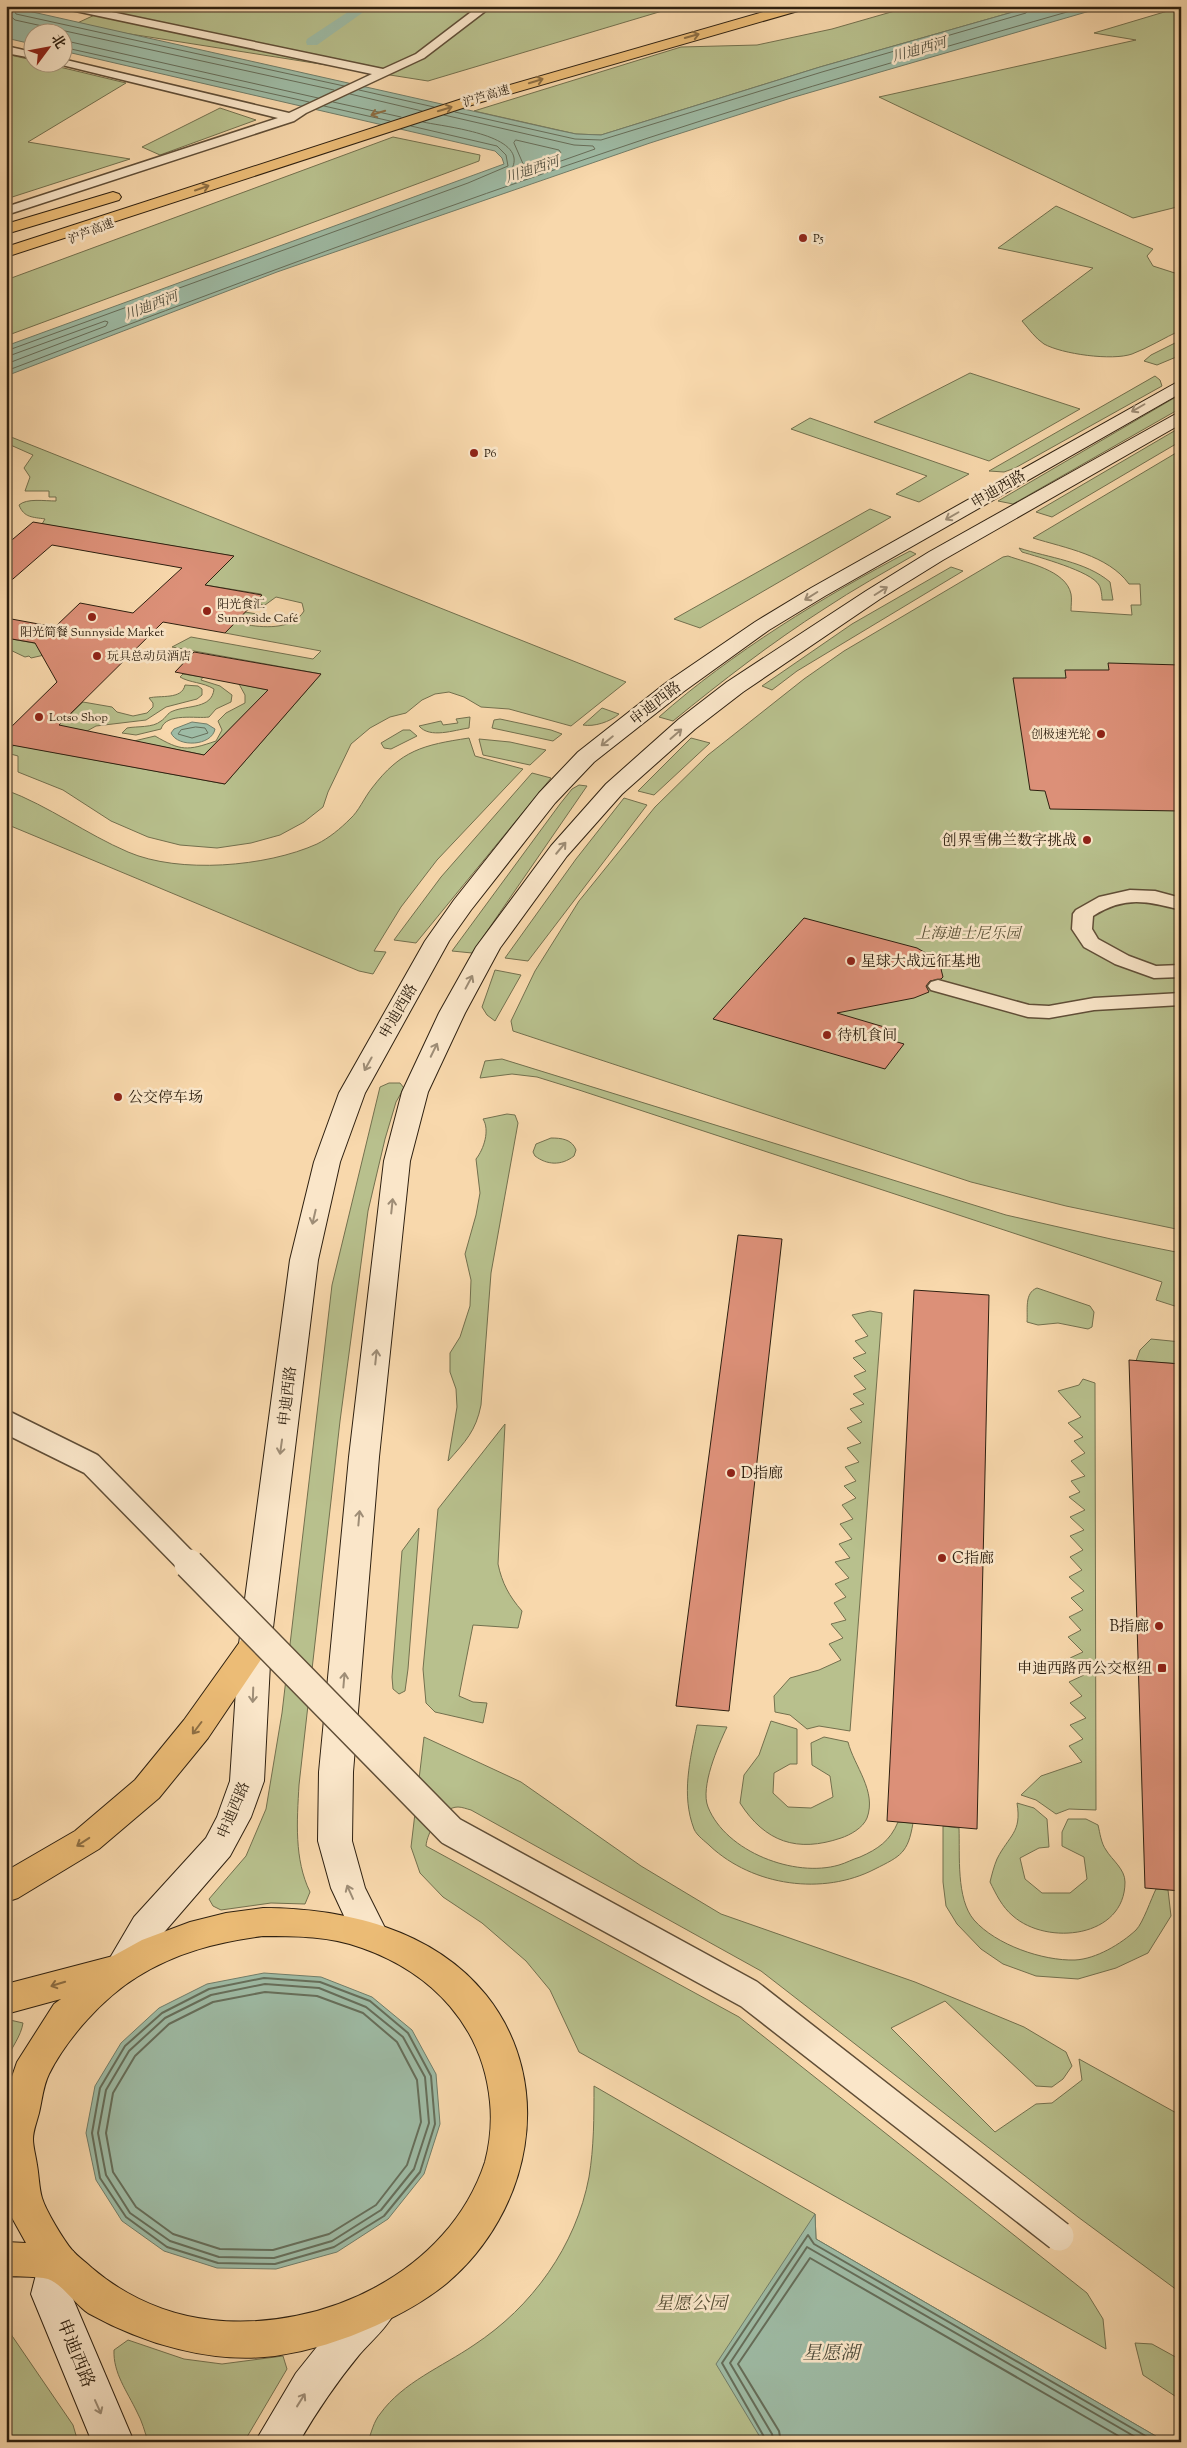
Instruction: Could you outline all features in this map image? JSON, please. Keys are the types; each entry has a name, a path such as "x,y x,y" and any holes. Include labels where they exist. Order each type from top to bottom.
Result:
{"highway":[{"name":"沪芦高速","path":"6,252 473,100 800,6"},
{"name":"沪芦高速","path":"6,229 127,194 6,238"},
{"name":"沪芦高速","path":"6,265 176,196"},
{"path":"6,1888 87,1840 147,1789 196,1729 255,1644"},
{"path":"300,1922 337,1927 371,1936 410,1954 444,1977 473,2006 494,2040 506,2077 510,2117 505,2158 490,2198 471,2228 434,2270 394,2298 337,2324 274,2338 212,2338 152,2325 100,2299 59,2263 24,2204 14,2139 30,2073 67,2015 122,1968 155,1950 190,1936 226,1927 300,1922"},
{"path":"6,1999 122,1968"},
{"path":"6,2260 59,2263"}],"street":[{"path":"66,6 381,76"},
{"path":"6,211 290,118 302,110 381,76 420,56 487,6"},
{"path":"6,49 22,53"},
{"path":"72,64 276,113 290,118"},
{"name":"申迪西路","path":"122,1968 147,1926 218,1847 234,1817 247,1781 255,1644 304,1260 327,1162 352,1093 437,941 462,905 546,798 586,757 714,658 818,592 1181,385"},
{"name":"申迪西路","path":"371,1936 348,1888 335,1841 336,1772 364,1457 397,1161 415,1092 452,1014 488,947 559,851 614,789 687,724 735,687 873,595 936,556 1181,416"},
{"path":"1181,904 1149,896 1120,896 1100,902 1083,914 1082,929 1091,942 1122,960 1154,972 1181,971"},
{"path":"938,986 1028,1011 1049,1012 1094,1004 1181,999"},
{"path":"6,1422 91,1464 451,1831 749,1994 1059,2236"},
{"name":"申迪西路","path":"59,2263 51,2294 113,2442"},
{"path":"276,2442 310,2386 346,2341 380,2306 394,2298"}],"green space":[{"path":"114,6 679,6 428,81 73,25"},
{"path":"912,6 1034,6 820,67 601,135 576,134 474,111 681,47 757,45 832,29"},
{"path":"1181,7 1181,206 1133,218 879,97 1136,40 1094,33"},
{"path":"6,54 22,58 22,72 72,72 72,70 126,83 28,142 130,159 6,199"},
{"path":"220,108 256,120 160,155 142,147"},
{"path":"393,137 480,155 479,161 6,336 6,280"},
{"path":"1056,206 1153,249 1147,256 1153,266 1181,275 1181,330 1132,354 1112,357 1063,351 1052,348 1038,339 1022,321 1093,268 998,248"},
{"path":"1181,340 1181,355 1157,365 1144,361 1151,355"},
{"path":"970,373 1080,409 989,461 874,422"},
{"path":"1155,376 1160,380 1162,386 1015,468 1004,472 989,471"},
{"path":"1181,394 1181,408 1013,504 998,501"},
{"path":"810,418 969,474 919,502 896,494 927,476 791,429"},
{"path":"1181,427 1181,441 1052,517 1036,512"},
{"path":"6,435 626,682 571,726 509,709 481,707 464,697 449,692 435,694 422,700 406,713 390,717 370,728 351,744 328,792 323,807 304,822 280,835 251,843 217,848 180,845 148,837 111,821 63,790 18,772 18,756 7,753 14,745 225,784 321,674 172,647 191,637 313,659 321,651 225,633 245,612 257,614 248,625 271,627 293,621 304,611 302,603 276,597 265,605 254,603 261,594 205,585 233,556 42,524 45,519 26,515 19,505 22,503 36,500 56,501 56,497 49,497 49,491 25,491 30,477 24,468 33,455 6,443"},
{"name":"上海迪士尼乐园","path":"1181,450 1181,1230 1066,1206 971,1182 513,1031 511,1021 535,971 579,901 655,807 708,755 804,679 844,651 1003,557 1008,556 1045,569 1062,579 1068,586 1071,594 1071,611 1132,615 1131,605 1141,605 1140,584 1129,584 1120,574 1098,559 1072,549 1033,538"},
{"path":"870,509 891,517 700,628 674,619"},
{"path":"1019,548 1078,565 1100,575 1110,582 1113,600 1102,600 1099,585 1086,575 1064,565 1022,552"},
{"path":"910,551 916,554 847,594 785,635 673,721 659,717 716,670 747,648 812,606"},
{"path":"951,567 963,571 797,671 772,690 762,686 852,624"},
{"path":"6,638 51,646 62,651 31,658 29,656 25,657 6,648"},
{"path":"183,674 203,677 201,680 220,686 232,695 231,702 216,709 209,717 175,718 169,720 161,729 136,735 122,733 127,728 154,725 171,712 209,700 214,689 180,677"},
{"path":"239,684 268,690 204,755 134,741 155,736 171,745 191,748 216,741 222,730 218,721 226,713 245,703 245,695"},
{"path":"185,685 198,686 202,689 202,695 197,699 166,707 146,720 96,726 87,731 58,726 83,702 112,707 117,712 133,716 147,713 153,707 153,703 149,698 175,695 183,690"},
{"path":"602,708 619,714 602,723 583,725"},
{"path":"470,717 469,728 449,732 429,732 419,726 441,721 443,725 458,723 456,719"},
{"path":"500,719 562,734 553,741 492,728 494,720"},
{"path":"403,730 410,730 417,736 391,749 384,748 381,743"},
{"path":"469,738 475,756 523,769 437,860 401,907 374,951 386,952 373,974 359,971 6,824 6,790 37,804 112,845 149,859 172,863 222,865 273,858 317,844 334,833 353,816 383,775 403,757 414,751 439,743"},
{"path":"691,738 710,743 654,795 638,791"},
{"path":"479,739 510,742 546,750 530,765 483,755"},
{"path":"532,773 551,778 416,943 394,940 441,877"},
{"path":"579,785 587,786 472,953 452,951 560,804 572,789"},
{"path":"624,798 647,805 528,961 505,958 576,859"},
{"path":"495,970 521,975 495,1021 487,1015 482,1007"},
{"path":"502,1059 1006,1215 1181,1253 1181,1308 1156,1300 1162,1282 579,1090 537,1077 512,1074 480,1078 485,1061"},
{"path":"389,1083 400,1083 404,1088 396,1102 385,1139 368,1211 340,1421 299,1785 297,1826 299,1853 301,1866 310,1892 305,1904 271,1903 221,1910 213,1906 209,1899 246,1856 266,1809 282,1713 332,1285 380,1087"},
{"path":"507,1114 515,1115 518,1123 491,1273 481,1405 473,1429 465,1442 448,1461 457,1407 456,1389 450,1372 450,1353 460,1337 470,1306 471,1280 465,1254 480,1193 476,1159 486,1134 483,1119"},
{"path":"551,1138 562,1139 572,1143 576,1150 574,1156 559,1163 549,1163 535,1156 533,1152 536,1144"},
{"path":"1037,1288 1090,1306 1094,1312 1092,1327 1088,1329 1058,1323 1038,1325 1027,1322 1028,1298 1033,1290"},
{"path":"870,1311 882,1313 850,1731 819,1726 807,1729 790,1715 775,1712 774,1696 790,1678 819,1670 841,1660 829,1644 843,1638 831,1624 846,1620 834,1603 846,1597 835,1584 849,1578 835,1562 850,1558 839,1544 852,1539 840,1524 853,1519 842,1505 856,1498 844,1486 856,1481 845,1467 859,1462 847,1448 861,1443 847,1428 862,1422 850,1409 864,1404 853,1394 866,1389 854,1376 866,1371 853,1358 866,1353 855,1341 868,1336 852,1315"},
{"path":"1151,1339 1181,1342 1181,1364 1136,1361 1140,1350"},
{"path":"1083,1379 1095,1383 1096,1810 1069,1809 1056,1814 1036,1800 1021,1795 1041,1776 1082,1762 1069,1746 1083,1739 1070,1725 1086,1718 1070,1703 1082,1696 1069,1682 1084,1675 1070,1658 1083,1652 1068,1637 1081,1630 1069,1617 1083,1610 1071,1598 1084,1591 1069,1577 1082,1570 1070,1557 1083,1550 1070,1536 1084,1530 1070,1517 1085,1510 1069,1497 1080,1492 1071,1481 1085,1476 1071,1461 1085,1453 1074,1441 1083,1437 1068,1423 1081,1417 1058,1391 1079,1385"},
{"path":"505,1424 498,1564 507,1589 522,1611 518,1628 473,1625 459,1696 473,1702 487,1703 483,1723 435,1712 426,1703 423,1669 438,1509"},
{"path":"419,1528 408,1669 405,1691 399,1694 393,1689 392,1677 402,1551"},
{"path":"771,1721 797,1729 797,1764 790,1764 774,1773 773,1793 788,1807 811,1808 833,1797 830,1776 812,1765 811,1743 824,1737 848,1742 864,1779 869,1798 867,1818 859,1828 845,1837 825,1842 796,1844 783,1841 771,1835 750,1816 740,1803 744,1775 759,1755"},
{"path":"697,1725 727,1727 711,1767 706,1789 706,1799 708,1807 717,1823 730,1837 746,1849 764,1858 783,1864 802,1868 821,1868 842,1864 872,1851 883,1844 898,1822 913,1823 906,1847 891,1861 855,1877 811,1884 789,1883 767,1878 727,1860 697,1834 690,1816 687,1790 688,1777"},
{"path":"424,1737 521,1782 641,1866 721,1914 915,1982 1024,2027 1066,2052 1072,2066 1063,2079 1052,2087 1036,2086 945,2001 891,2028 995,2132 1036,2104 1052,2103 1082,2080 1079,2059 1180,2115 1181,2293 1078,2217 761,1971 471,1810 458,1807 446,1811 432,1828 426,1846 739,2017 1087,2293 1103,2319 1106,2349 579,2052 550,1990 526,1961 482,1923 443,1897 420,1873 411,1847"},
{"path":"1017,1803 1034,1808 1047,1819 1049,1847 1039,1848 1020,1858 1025,1879 1042,1893 1070,1893 1087,1879 1084,1857 1062,1846 1062,1832 1068,1819 1086,1819 1098,1825 1104,1847 1121,1869 1125,1882 1122,1901 1112,1915 1099,1925 1082,1931 1063,1933 1045,1931 1028,1925 1013,1916 1006,1909 990,1882 997,1859 1016,1828 1018,1821"},
{"path":"943,1826 959,1828 960,1876 964,1901 968,1911 983,1929 1007,1944 1021,1950 1062,1960 1083,1959 1100,1954 1116,1945 1139,1927 1156,1889 1168,1890 1171,1916 1148,1953 1116,1968 1078,1979 1036,1976 1003,1964 981,1949 957,1924 946,1906 943,1882"},
{"path":"6,2021 23,2023 6,2060"},
{"name":"星愿公园","path":"594,2086 815,2214 816,2239 1166,2442 368,2442 378,2417 389,2403 411,2384 462,2353 495,2330 515,2312 548,2273 574,2227 583,2202 591,2166"},
{"path":"6,2327 73,2425 78,2442 6,2442"},
{"path":"128,2340 184,2359 222,2364 283,2356 287,2369 244,2442 148,2442 140,2419 121,2382 114,2358 114,2350"},
{"path":"1135,2343 1152,2344 1181,2360 1181,2400 1143,2375"}],"water":[{"name":"川迪西河","path":"6,6 557,130 576,134 601,135 820,67 1034,6 1107,6 791,98 650,143 277,272 6,376 6,346 504,164 502,158 495,151 72,53 72,22 22,22 22,42 6,38"},
{"path":"192,722 207,724 215,729 213,735 202,742 187,743 175,738 171,733 174,729"},
{"path":"264,1973 321,1977 372,1997 412,2030 436,2074 440,2124 424,2174 388,2219 337,2252 276,2269 217,2268 164,2251 122,2221 96,2180 86,2133 95,2086 121,2043 159,2008 207,1984"},
{"name":"星愿湖","path":"815,2214 816,2239 1166,2442 763,2442 716,2364"}],"building":[{"name":"玩具总动员酒店","path":"33,522 234,556 205,585 262,595 225,633 163,622 59,725 204,755 268,690 175,672 194,652 321,674 225,784 6,744 6,732 57,682 35,643 6,638 6,618 55,627 80,603 133,613 182,568 52,545 6,585 6,545"},
{"name":"创极速光轮","path":"1108,663 1181,665 1181,811 1050,809 1045,791 1030,790 1013,678 1066,678 1065,670 1109,670"},
{"path":"804,918 917,948 931,956 940,965 943,977 930,981 926,986 929,992 914,998 837,1013 891,1029 884,1038 904,1044 885,1069 713,1019"},
{"name":"D指廊","path":"738,1235 782,1239 729,1711 676,1706"},
{"name":"C指廊","path":"914,1290 989,1295 977,1829 887,1821"},
{"name":"B指廊","path":"1129,1360 1181,1364 1181,1891 1145,1888"}],"waterway":[{"path":"312,42 366,6"}],"place":[{"name":"P5","path":"803,238"},
{"name":"P6","path":"474,453"},
{"name":"阳光食汇 Sunnyside Café","path":"207,611"},
{"name":"阳光简餐 Sunnyside Market","path":"92,617"},
{"name":"玩具总动员酒店","path":"97,656"},
{"name":"Lotso Shop","path":"39,717"},
{"name":"创极速光轮","path":"1101,734"},
{"name":"创界雪佛兰数字挑战","path":"1087,840"},
{"name":"星球大战远征基地","path":"851,961"},
{"name":"待机食间","path":"827,1035"},
{"name":"公交停车场","path":"118,1097"},
{"name":"D指廊","path":"731,1473"},
{"name":"C指廊","path":"942,1558"},
{"name":"B指廊","path":"1159,1626"},
{"name":"申迪西路西公交枢纽","path":"1162,1668"}]}
